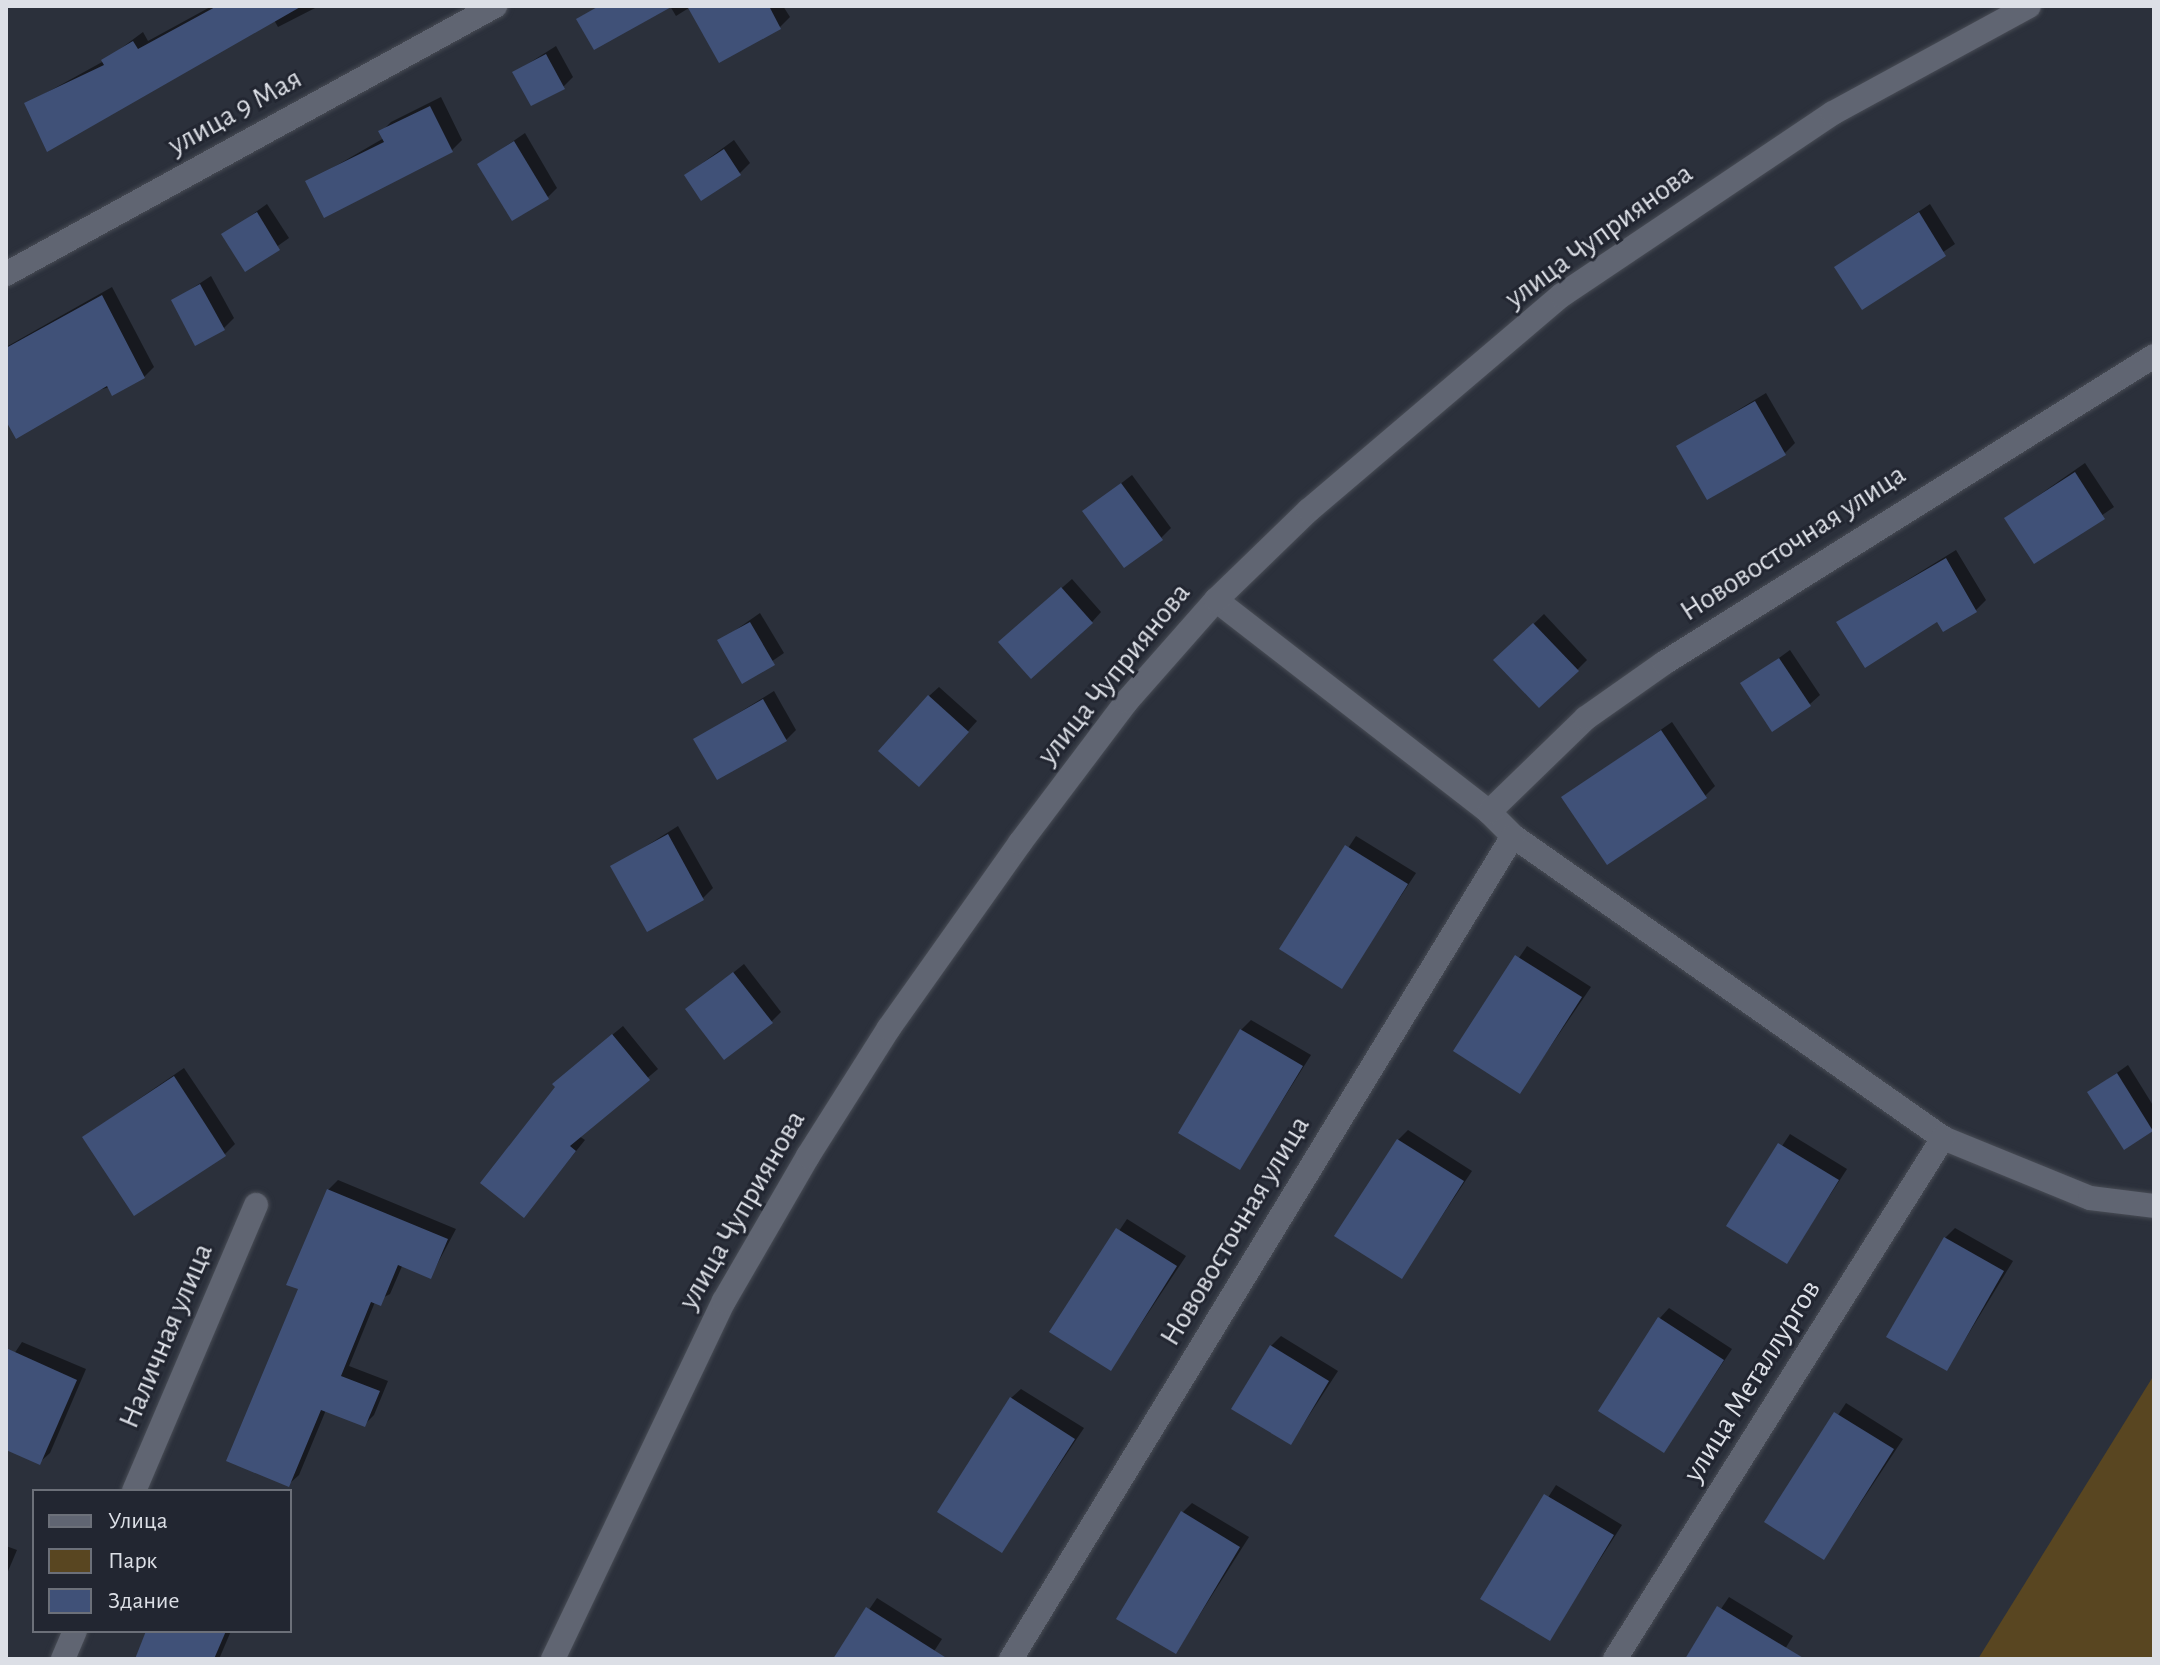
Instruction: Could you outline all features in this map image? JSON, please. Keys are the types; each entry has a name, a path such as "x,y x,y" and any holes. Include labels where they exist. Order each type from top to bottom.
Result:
{"street":[{"name":"улица 9 Мая","path":"6,274 495,6"},
{"name":"улица Чуприянова","path":"553,1659 724,1301 808,1156 889,1028 1020,843 1127,701 1216,600 1309,510 1562,295 1833,113 2029,6"},
{"name":"Нововосточная улица","path":"1489,812 1586,718 1664,663 2154,356"},
{"path":"1216,600 1489,812 1513,836 1943,1138 2090,1198 2154,1206"},
{"name":"Нововосточная улица","path":"1011,1659 1513,836"},
{"name":"улица Металлургов","path":"1615,1659 1943,1138"},
{"name":"Наличная улица","path":"135,1489 256,1205"},
{"path":"63,1659 74,1633"}],"green space":[{"path":"2154,1375 2154,1659 1978,1659"}],"building":[{"path":"217,6 302,6 47,152 24,103 104,65 101,60 133,41 138,49"},
{"path":"599,6 673,6 594,50 576,19"},
{"path":"687,6 769,6 781,29 719,63"},
{"path":"546,54 565,89 531,106 512,72"},
{"path":"430,106 453,152 324,218 305,181 384,142 378,131"},
{"path":"514,141 549,199 512,221 477,164"},
{"path":"724,149 741,175 701,201 684,175"},
{"path":"257,212 280,250 245,272 221,234"},
{"path":"1919,212 1946,256 1862,310 1834,267"},
{"path":"200,284 225,330 195,346 171,300"},
{"path":"102,295 145,378 112,396 107,386 16,439 6,421 6,348"},
{"path":"1755,401 1786,455 1707,500 1676,446"},
{"path":"2075,472 2105,519 2034,564 2004,518"},
{"path":"1121,483 1163,540 1124,568 1082,511"},
{"path":"1946,558 1977,612 1943,632 1937,622 1865,668 1836,622"},
{"path":"1061,587 1093,623 1031,679 998,642"},
{"path":"750,622 775,665 742,684 717,640"},
{"path":"1533,623 1579,671 1539,708 1493,660"},
{"path":"1779,658 1811,706 1772,732 1740,683"},
{"path":"928,695 969,732 919,787 878,751"},
{"path":"763,699 787,741 717,780 693,739"},
{"path":"1661,730 1707,798 1607,865 1561,797"},
{"path":"668,834 704,900 647,932 610,866"},
{"path":"1345,845 1408,884 1342,989 1279,949"},
{"path":"1515,955 1582,997 1520,1094 1453,1051"},
{"path":"733,972 773,1023 724,1060 685,1009"},
{"path":"1240,1029 1303,1066 1240,1170 1178,1133"},
{"path":"612,1034 650,1080 570,1146 576,1151 524,1218 480,1183 555,1087 552,1084"},
{"path":"2117,1073 2153,1131 2124,1150 2087,1092"},
{"path":"174,1076 226,1156 134,1216 82,1137"},
{"path":"1397,1139 1464,1181 1402,1279 1334,1236"},
{"path":"1778,1143 1839,1180 1787,1264 1726,1226"},
{"path":"327,1189 448,1239 431,1279 398,1265 381,1306 371,1302 341,1376 380,1391 365,1427 321,1410 289,1487 226,1461 298,1289 286,1285"},
{"path":"1116,1228 1177,1266 1111,1371 1049,1332"},
{"path":"1944,1237 2004,1271 1947,1371 1886,1337"},
{"path":"1658,1317 1724,1360 1664,1453 1598,1411"},
{"path":"1270,1345 1329,1381 1291,1445 1231,1409"},
{"path":"6,1348 77,1380 40,1465 6,1450"},
{"path":"1010,1397 1075,1439 1002,1553 937,1512"},
{"path":"1834,1412 1894,1449 1824,1560 1764,1522"},
{"path":"1544,1494 1614,1535 1550,1641 1480,1599"},
{"path":"1181,1511 1240,1547 1176,1654 1116,1619"},
{"path":"1717,1606 1805,1659 1685,1659"},
{"path":"866,1607 948,1659 833,1659"},
{"path":"145,1633 225,1633 214,1659 135,1659"}]}
